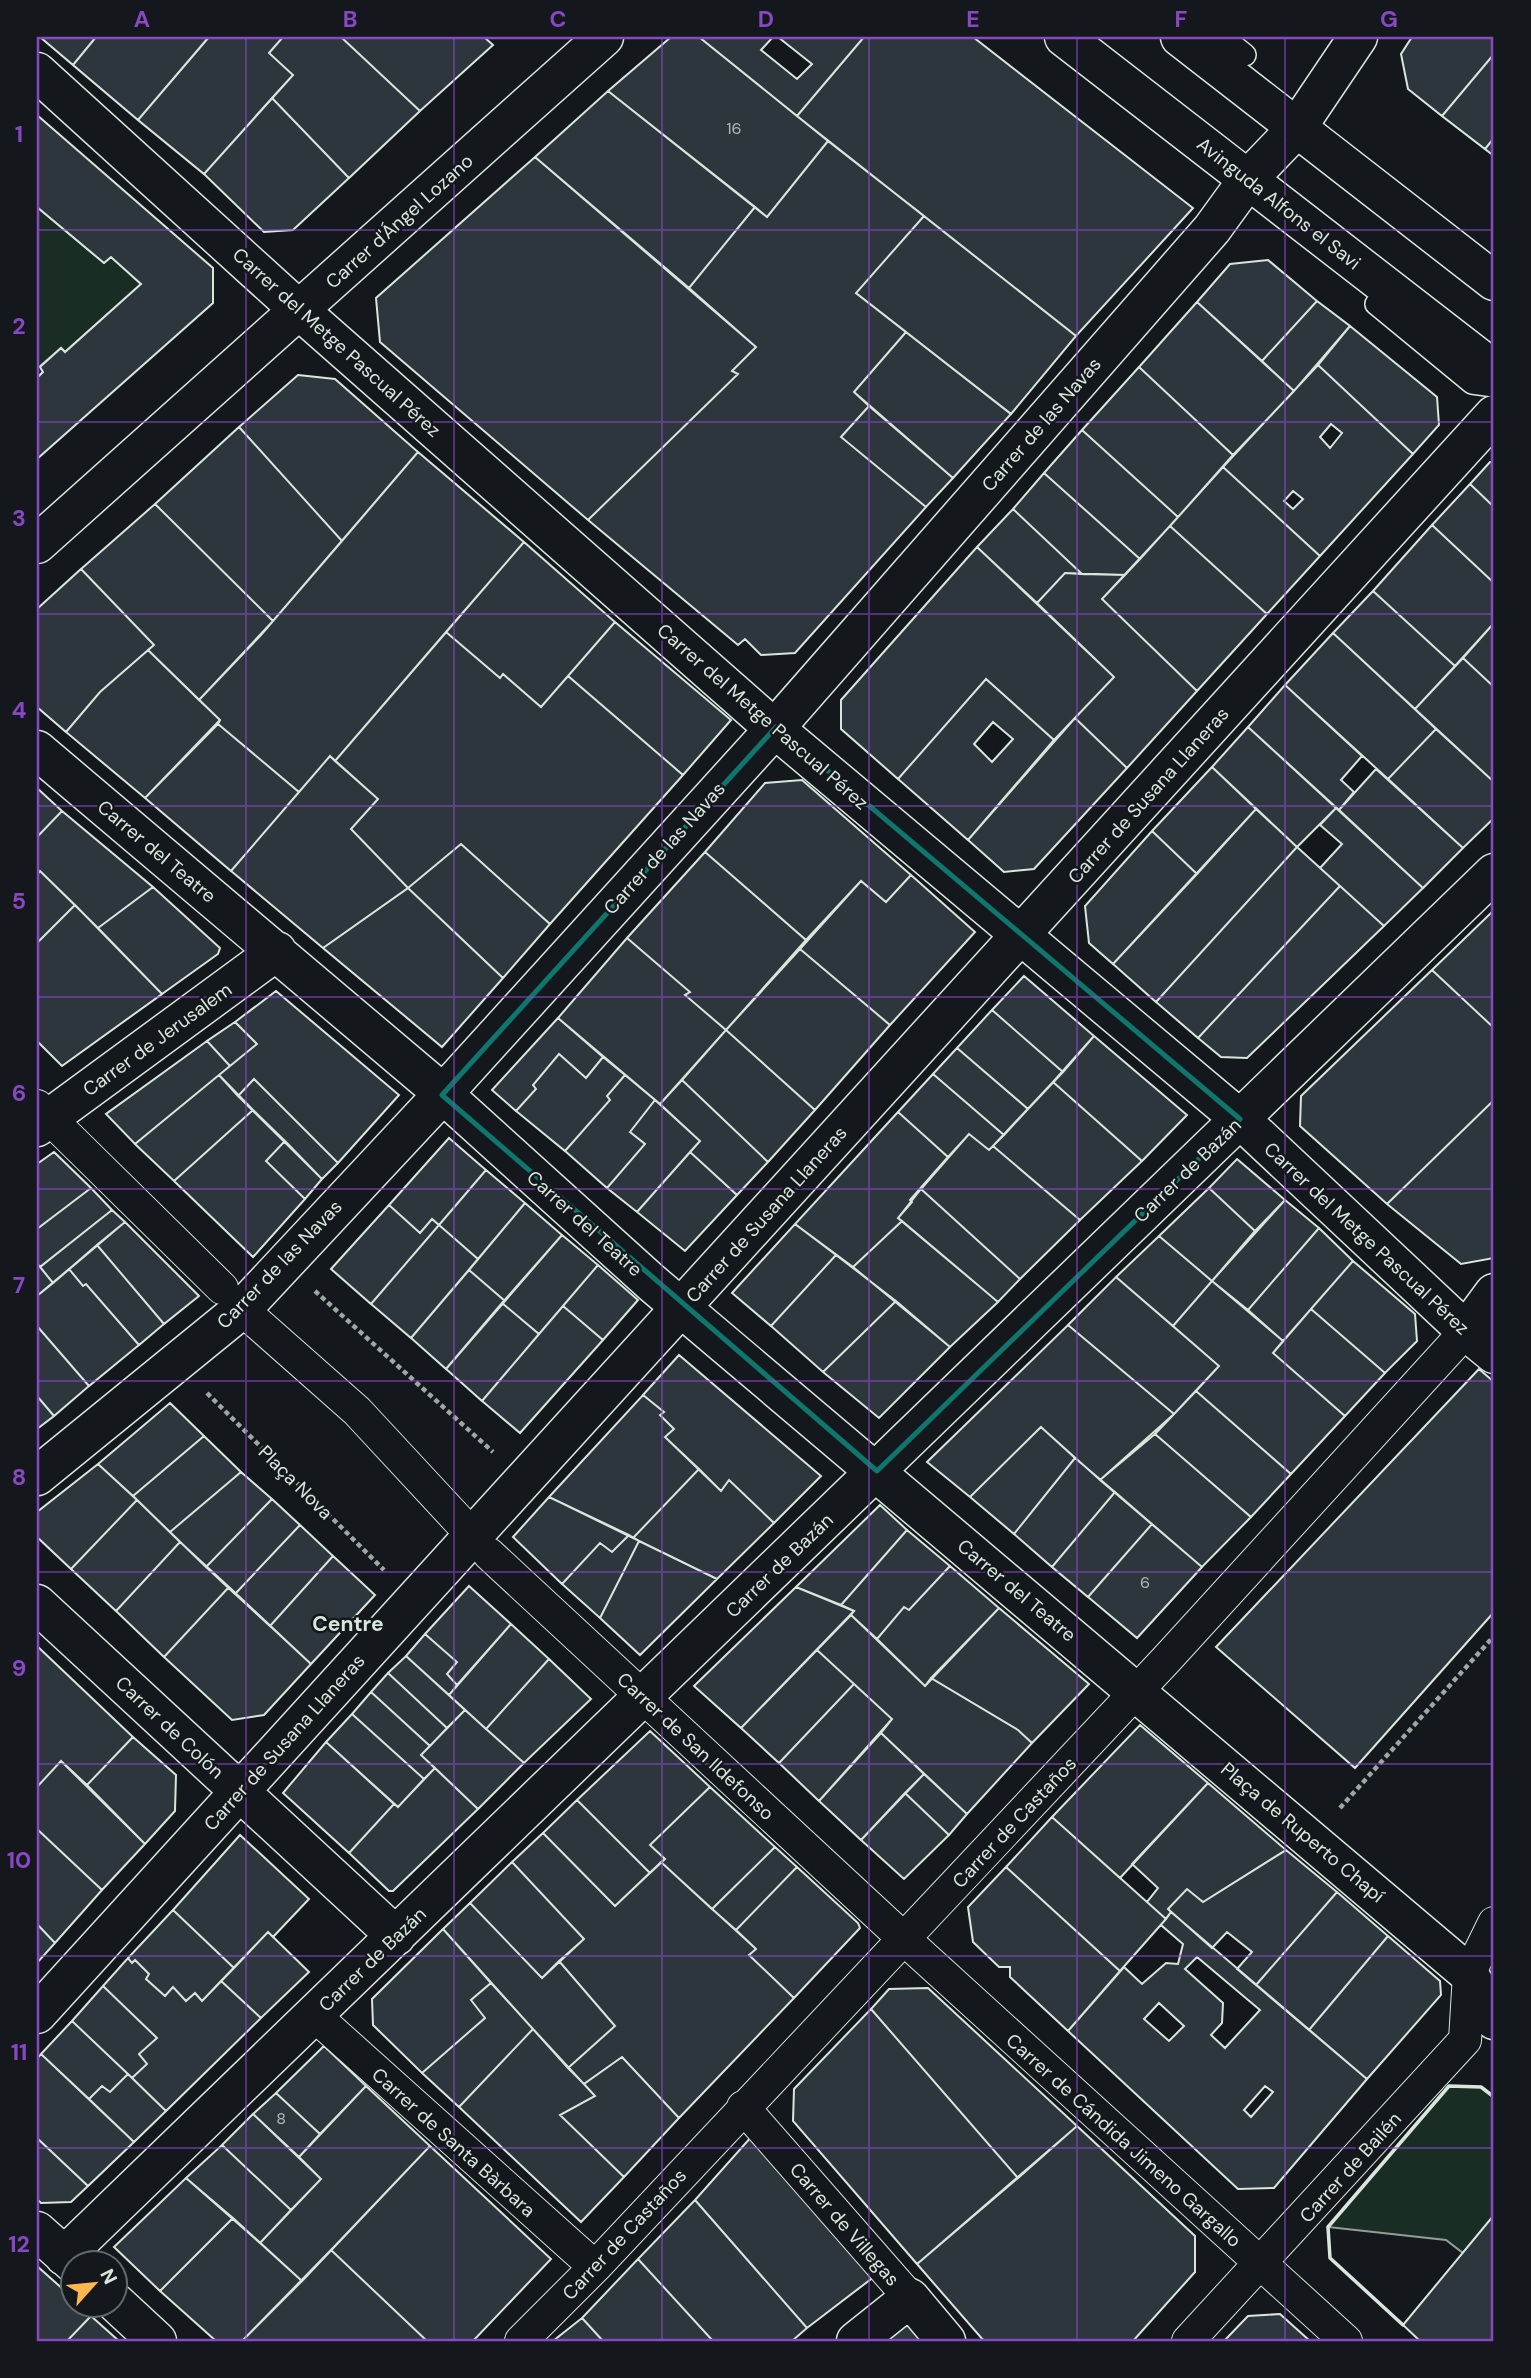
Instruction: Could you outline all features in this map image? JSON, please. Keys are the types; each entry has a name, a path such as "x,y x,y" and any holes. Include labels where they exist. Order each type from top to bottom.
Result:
{"street":[{"name":"Carrer d'Ángel Lozano","path":"37,544 604,37"},
{"name":"Avinguda Alfons el Savi","path":"1063,37 1249,178 1494,370"},
{"path":"1180,37 1494,281"},
{"name":"Carrer de las Navas","path":"37,1476 242,1309 442,1095 776,727 1221,218 1249,178 1296,129 1358,37"},
{"name":"Carrer del Metge Pascual Pérez","path":"37,72 299,310 776,727 1019,936 1240,1119 1480,1343"},
{"name":"Carrer de Susana Llaneras","path":"37,2014 1494,415"},
{"name":"Carrer del Teatre","path":"37,750 277,951 681,1307 1137,1691"},
{"name":"Carrer de Bazán","path":"81,2248 314,2015 1494,873"},
{"name":"Carrer de Jerusalem","path":"41,1117 277,951"},
{"path":"41,1117 222,1288"},
{"name":"Carrer de Castaños","path":"522,2341 595,2267 1137,1691 1480,1343 1494,1293"},
{"path":"254,1320 357,1411 460,1522"},
{"name":"Carrer de San Ildefonso","path":"489,1554 903,1938"},
{"name":"Carrer de Colón","path":"37,1604 396,1936"},
{"name":"Plaça de Ruperto Chapí","path":"1137,1691 1469,1974"},
{"path":"1494,1923 1469,1974 1494,2020"},
{"name":"Carrer de Cándida Jimeno Gargallo","path":"903,1938 1346,2341"},
{"name":"Carrer de Bailén","path":"1188,2341 1261,2265 1465,2040 1469,1974"},
{"name":"Carrer de Santa Bàrbara","path":"314,2015 595,2267"},
{"name":"Carrer de Villegas","path":"743,2108 946,2341"},
{"path":"37,2231 60,2252"},
{"path":"856,2341 910,2298"},
{"path":"130,2316 157,2341"}],"lane":[{"path":"1223,37 1245,55"},
{"path":"1376,304 1472,383 1494,386"}],"path":[{"path":"311,1288 500,1458"},
{"name":"Plaça Nova","path":"201,1387 392,1577"},
{"path":"1340,1809 1494,1636"}],"highlighted area":[{"path":"776,727 1240,1119 877,1471 442,1095"}],"green space":[{"path":"37,207 104,263 111,257 141,284 65,352 61,348 40,366 43,372 37,378"},
{"path":"1449,2086 1481,2087 1494,2097 1494,2215 1463,2253 1446,2240 1328,2227"}],"building":[{"path":"40,37 96,37 73,65"},
{"path":"96,37 208,38 138,120 73,65"},
{"path":"209,37 283,37 269,53 293,75 204,174 138,120"},
{"path":"283,37 341,37 420,111 349,178 272,98 293,75 269,53"},
{"path":"341,37 484,37 493,45 420,111"},
{"path":"671,37 699,37 828,141 767,217 608,91"},
{"path":"699,37 773,37 761,50 797,79 812,64 778,37 864,37 797,116"},
{"path":"864,37 973,37 1193,208 1076,336 797,116"},
{"path":"1412,37 1494,37 1494,54 1442,116 1408,89 1401,54"},
{"path":"1494,54 1494,138 1485,149 1442,116"},
{"path":"608,91 755,207 689,288 535,157"},
{"path":"272,98 349,178 293,230 264,232 204,174"},
{"path":"37,115 213,268 213,303 37,459 37,378 43,372 40,367 61,348 65,352 141,284 111,257 104,263 37,207"},
{"path":"1494,138 1494,156 1485,149"},
{"path":"828,141 924,216 856,293 906,332 854,392 869,406 841,437 926,507 795,653 761,655 745,639 738,645 588,520 738,374 732,371 756,347 689,288 755,207 767,217"},
{"path":"535,157 756,347 732,371 738,374 588,520 380,342 376,298"},
{"path":"924,216 1076,336 1011,414 856,293"},
{"path":"1268,260 1317,301 1262,361 1197,302 1230,264"},
{"path":"1317,301 1350,326 1294,391 1262,361"},
{"path":"1197,302 1294,391 1233,455 1139,367"},
{"path":"1350,326 1437,397 1439,425 1413,454 1318,365"},
{"path":"906,332 1011,414 953,478 854,392"},
{"path":"1318,365 1413,454 1320,556 1223,467","holes":["1331,424 1342,433 1330,448 1320,437","1293,491 1303,499 1293,509 1284,501"]},
{"path":"1139,367 1233,455 1178,517 1082,430"},
{"path":"298,375 335,379 418,452 342,541 239,427"},
{"path":"869,406 953,478 926,507 841,437"},
{"path":"239,427 342,541 273,621 155,504"},
{"path":"1082,430 1178,517 1140,559 1044,473"},
{"path":"418,452 524,542 335,761 330,756 299,792 218,724 220,720 199,700 261,635"},
{"path":"1490,462 1494,462 1494,507 1470,484"},
{"path":"1223,467 1320,556 1267,614 1170,526"},
{"path":"1044,473 1140,559 1125,575 1082,574 1013,509"},
{"path":"1470,484 1494,507 1494,583 1432,525"},
{"path":"155,504 273,621 199,700 148,650 154,645 81,569"},
{"path":"1013,509 1082,574 1065,573 1037,603 977,547"},
{"path":"1432,525 1494,583 1494,623 1455,666 1373,591"},
{"path":"1170,526 1267,614 1197,691 1102,599"},
{"path":"524,542 615,622 541,707 503,674 500,678 446,632"},
{"path":"977,547 1114,677 1054,740 986,679 898,779 841,729 841,700"},
{"path":"81,569 154,645 100,692 66,732 37,707 37,609"},
{"path":"1065,573 1125,575 1102,599 1197,691 1127,768 1075,718 1114,677 1037,603"},
{"path":"1373,591 1455,666 1415,709 1333,633"},
{"path":"615,622 731,720 683,775 568,676"},
{"path":"1494,623 1494,687 1463,658"},
{"path":"446,632 500,678 503,674 541,707 568,676 683,775 550,924 461,844 408,888 351,829 378,799 335,761"},
{"path":"1333,633 1436,729 1388,779 1285,685"},
{"path":"148,650 220,720 145,798 66,732 100,692"},
{"path":"1463,658 1494,687 1494,782 1415,709"},
{"path":"986,679 1054,740 968,840 898,779","holes":["993,722 1013,739 992,762 974,744"]},
{"path":"1285,685 1362,756 1341,780 1354,792 1339,810 1248,727"},
{"path":"1075,718 1127,768 1034,869 1004,872 968,840"},
{"path":"218,724 299,792 231,871 145,798"},
{"path":"1248,727 1336,808 1297,847 1212,767"},
{"path":"1436,729 1494,782 1494,818 1463,848 1388,779"},
{"path":"330,756 378,799 351,829 408,888 323,948 231,871"},
{"path":"1212,767 1256,809 1197,874 1152,831"},
{"path":"1376,769 1463,848 1423,888 1339,810"},
{"path":"802,780 911,875 886,902 861,881 806,940 705,852 765,783"},
{"path":"37,788 62,811 37,837"},
{"path":"1336,808 1423,888 1384,926 1320,868 1342,844 1320,825"},
{"path":"1256,809 1297,847 1156,1002 1113,964"},
{"path":"62,811 153,887 98,928 40,871 37,875 37,837"},
{"path":"1152,831 1197,874 1113,964 1089,943 1085,906"},
{"path":"461,844 550,924 503,978 408,888"},
{"path":"1297,847 1340,886 1198,1038 1156,1002"},
{"path":"705,852 806,940 726,1030 685,995 690,992 627,938"},
{"path":"40,871 75,905 37,943 37,875"},
{"path":"911,875 975,932 890,1025 800,949 861,881 886,902"},
{"path":"1340,886 1384,926 1247,1058 1221,1057 1198,1038"},
{"path":"153,887 220,948 218,954 162,994 98,928"},
{"path":"408,888 503,978 442,1047 323,948"},
{"path":"75,905 162,994 62,1066 37,1041 37,943"},
{"path":"1494,910 1494,1028 1432,970"},
{"path":"627,938 690,992 685,995 726,1030 660,1104 558,1018"},
{"path":"800,949 890,1025 815,1110 726,1030"},
{"path":"1432,970 1494,1028 1494,1100 1387,1204 1300,1126 1301,1096"},
{"path":"1024,976 1094,1036 1063,1072 992,1010"},
{"path":"276,991 399,1095 338,1163 254,1079 238,1096 219,1075 257,1044 235,1022"},
{"path":"992,1010 1063,1072 1028,1109 957,1048"},
{"path":"558,1018 603,1057 586,1078 559,1054 533,1085 536,1089 516,1111 492,1090"},
{"path":"235,1022 257,1044 230,1066 207,1041"},
{"path":"726,1030 815,1110 768,1162 682,1080"},
{"path":"1094,1036 1187,1115 1142,1161 1053,1082"},
{"path":"207,1041 230,1066 135,1144 106,1114"},
{"path":"957,1048 1028,1109 1004,1135 933,1074"},
{"path":"559,1054 586,1078 603,1057 625,1075 607,1096 610,1100 565,1151 516,1111 536,1089 533,1085"},
{"path":"933,1074 1004,1135 989,1150 969,1134 948,1157 898,1112"},
{"path":"219,1075 253,1110 174,1181 135,1144"},
{"path":"625,1075 655,1100 630,1132 645,1144 607,1188 565,1151 610,1100 607,1096"},
{"path":"254,1079 338,1163 322,1179 238,1096"},
{"path":"682,1080 768,1162 737,1195 690,1152 700,1141 660,1104"},
{"path":"1053,1082 1142,1161 1080,1220 993,1146"},
{"path":"655,1100 700,1141 637,1212 607,1188 645,1144 630,1132"},
{"path":"1494,1100 1494,1258 1461,1264 1387,1204"},
{"path":"253,1110 285,1141 266,1161 305,1199 253,1257 174,1181"},
{"path":"898,1112 948,1157 910,1200 912,1202 898,1218 902,1221 853,1267 795,1224"},
{"path":"969,1134 989,1150 993,1146 1080,1220 1020,1279 921,1189"},
{"path":"449,1138 486,1170 439,1225 432,1219 420,1233 389,1205"},
{"path":"285,1141 322,1179 305,1199 266,1161"},
{"path":"54,1152 91,1188 37,1229 37,1164"},
{"path":"690,1152 737,1195 685,1251 637,1212"},
{"path":"1237,1159 1285,1200 1255,1231 1209,1188"},
{"path":"486,1170 525,1203 478,1259 439,1225"},
{"path":"91,1188 112,1210 40,1267 37,1263 37,1229"},
{"path":"1209,1188 1255,1231 1212,1281 1159,1236"},
{"path":"921,1189 1020,1279 998,1302 898,1218"},
{"path":"1285,1200 1319,1228 1248,1310 1212,1281"},
{"path":"525,1203 562,1235 505,1301 469,1270"},
{"path":"389,1205 420,1233 432,1219 439,1225 371,1304 331,1269"},
{"path":"112,1210 125,1222 53,1283 40,1267"},
{"path":"902,1221 998,1302 950,1347 853,1267"},
{"path":"125,1222 199,1296 164,1324 97,1245"},
{"path":"795,1224 836,1255 771,1326 732,1293"},
{"path":"439,1225 478,1259 411,1338 371,1304"},
{"path":"1319,1228 1353,1261 1283,1341 1248,1310"},
{"path":"562,1235 598,1265 539,1334 502,1303"},
{"path":"1159,1236 1212,1281 1173,1326 1116,1277"},
{"path":"97,1245 164,1324 139,1345 86,1284 83,1286 69,1269"},
{"path":"836,1255 896,1301 823,1372 771,1326"},
{"path":"1353,1261 1415,1314 1417,1341 1385,1373 1311,1309"},
{"path":"37,1263 53,1283 37,1296"},
{"path":"598,1265 638,1300 603,1340 563,1306"},
{"path":"69,1269 83,1286 86,1284 139,1345 89,1386 37,1326 37,1296"},
{"path":"469,1270 505,1301 446,1369 411,1338"},
{"path":"1116,1277 1219,1366 1174,1414 1068,1325"},
{"path":"1212,1281 1283,1341 1273,1353 1345,1416 1291,1474 1196,1391 1219,1366 1173,1326"},
{"path":"896,1301 950,1347 879,1418 823,1372"},
{"path":"502,1303 539,1334 482,1401 446,1369"},
{"path":"563,1306 603,1340 520,1433 482,1401"},
{"path":"1311,1309 1385,1373 1345,1416 1273,1353"},
{"path":"1068,1325 1174,1414 1100,1480 1041,1427 970,1497 927,1462"},
{"path":"37,1326 89,1386 54,1416 37,1396"},
{"path":"679,1355 821,1476 774,1523 729,1480 721,1491 665,1437 674,1429 660,1415 664,1412 643,1395"},
{"path":"1479,1369 1494,1382 1494,1612 1355,1768 1216,1647"},
{"path":"1196,1391 1291,1474 1251,1517 1155,1434"},
{"path":"643,1395 664,1412 660,1415 674,1429 665,1437 699,1469 633,1538 549,1497"},
{"path":"37,1396 54,1416 37,1429"},
{"path":"170,1403 204,1436 133,1496 98,1464"},
{"path":"1041,1427 1075,1458 1014,1534 970,1497"},
{"path":"1155,1434 1251,1517 1202,1567 1100,1480"},
{"path":"204,1436 241,1472 170,1532 133,1496"},
{"path":"1075,1458 1115,1492 1052,1567 1014,1534"},
{"path":"98,1464 137,1500 71,1569 37,1537 37,1512"},
{"path":"699,1469 721,1491 729,1480 774,1523 717,1579 633,1538"},
{"path":"241,1472 272,1499 206,1567 170,1532"},
{"path":"1115,1492 1152,1524 1088,1597 1052,1567"},
{"path":"549,1497 629,1535 612,1552 600,1543 562,1584 513,1537"},
{"path":"272,1499 300,1525 235,1594 206,1567"},
{"path":"137,1500 180,1542 116,1611 71,1569"},
{"path":"880,1505 907,1530 841,1605 796,1587"},
{"path":"1152,1524 1202,1567 1137,1638 1088,1597"},
{"path":"300,1525 333,1556 270,1626 235,1594"},
{"path":"907,1530 950,1566 909,1610 904,1607 877,1639 851,1615 854,1611 841,1605"},
{"path":"629,1535 639,1541 600,1618 562,1584 600,1543 612,1552"},
{"path":"639,1541 717,1579 640,1655 600,1618"},
{"path":"180,1542 229,1587 164,1657 116,1611"},
{"path":"333,1556 375,1595 311,1664 270,1626"},
{"path":"950,1566 999,1608 925,1686 877,1639 904,1607 909,1610"},
{"path":"469,1586 511,1624 457,1685 447,1674 457,1662 425,1634"},
{"path":"229,1587 311,1664 264,1715 232,1720 164,1657"},
{"path":"796,1587 854,1611 741,1728 694,1686"},
{"path":"999,1608 1089,1684 1032,1743 1018,1730 931,1678"},
{"path":"851,1615 925,1686 931,1678 1018,1730 1032,1743 967,1814 881,1733 892,1719 817,1650"},
{"path":"511,1624 549,1659 486,1729 449,1695"},
{"path":"425,1634 457,1662 447,1674 457,1685 449,1695 406,1656"},
{"path":"37,1646 133,1737 87,1785 61,1761 37,1787"},
{"path":"817,1650 854,1684 779,1763 741,1728"},
{"path":"406,1656 465,1710 447,1728 388,1673"},
{"path":"549,1659 591,1699 524,1763 486,1729"},
{"path":"388,1673 447,1728 430,1746 371,1692"},
{"path":"854,1684 892,1719 819,1801 779,1763"},
{"path":"371,1692 430,1746 421,1755 435,1768 424,1779 352,1714"},
{"path":"465,1710 524,1763 478,1809 421,1755"},
{"path":"352,1714 424,1779 398,1807 326,1742"},
{"path":"1140,1725 1208,1783 1120,1878 1052,1817"},
{"path":"650,1731 710,1787 650,1845 665,1859 650,1873 577,1800"},
{"path":"881,1733 924,1774 861,1840 819,1801"},
{"path":"133,1737 176,1775 175,1811 145,1844 87,1785"},
{"path":"326,1742 394,1804 349,1853 283,1793"},
{"path":"61,1761 145,1844 102,1890 37,1829 37,1787"},
{"path":"435,1768 478,1809 393,1891 389,1891 349,1853 394,1804 398,1807"},
{"path":"924,1774 967,1814 949,1835 905,1793"},
{"path":"1208,1783 1286,1850 1203,1902 1187,1889 1168,1909 1171,1912 1166,1919 1147,1902 1158,1888 1132,1864"},
{"path":"710,1787 775,1847 712,1909 661,1862 665,1859 650,1845"},
{"path":"905,1793 949,1835 904,1879 861,1840"},
{"path":"577,1800 650,1873 615,1906 543,1833"},
{"path":"1052,1817 1166,1919 1120,1971 1006,1867"},
{"path":"37,1829 102,1890 55,1943 37,1924"},
{"path":"543,1833 615,1906 661,1862 756,1949 749,1955 794,1998 679,2118 622,2057 584,2084 568,2068 615,2026 559,1961 584,1939 512,1862"},
{"path":"240,1835 309,1899 273,1937 268,1932 234,1968 173,1910"},
{"path":"775,1847 797,1867 736,1930 712,1909"},
{"path":"1286,1850 1337,1892 1256,1985 1237,1969 1252,1952 1227,1932 1212,1948 1168,1909 1187,1889 1203,1902"},
{"path":"512,1862 584,1939 542,1978 470,1903"},
{"path":"797,1867 858,1923 860,1928 794,1998 749,1955 756,1949 736,1930"},
{"path":"1006,1867 1120,1971 1068,2031 1010,1977 1010,1967 999,1967 973,1942 968,1907"},
{"path":"1337,1892 1388,1936 1309,2030 1256,1985"},
{"path":"470,1903 542,1978 559,1961 615,2026 568,2068 443,1929"},
{"path":"173,1910 234,1968 202,2001 195,1993 186,2001 173,1987 165,1996 146,1979 149,1974 135,1960 132,1963 128,1958"},
{"path":"1171,1912 1367,2079 1274,2188 1238,2189 1068,2031 1124,1967 1142,1984 1166,1963 1178,1964 1183,1944 1161,1925","holes":["1197,1957 1260,2010 1225,2048 1211,2035 1222,2023 1223,2003 1185,1969","1159,2003 1184,2026 1169,2041 1144,2019","1265,2086 1273,2092 1251,2117 1244,2110"]},
{"path":"37,1924 55,1943 37,1963"},
{"path":"443,1929 491,1983 471,2000 485,2018 422,2073 373,2025 372,1999"},
{"path":"268,1932 309,1972 261,2018 221,1981"},
{"path":"1388,1936 1440,1981 1441,1995 1367,2079 1309,2030"},
{"path":"128,1958 132,1963 135,1960 149,1974 146,1979 165,1996 173,1987 186,2001 195,1993 202,2001 221,1981 261,2018 166,2111 132,2078 147,2064 139,2054 157,2038 103,1986"},
{"path":"491,1983 533,2029 459,2107 422,2073 485,2018 471,2000"},
{"path":"103,1986 157,2038 139,2054 147,2064 132,2078 72,2021"},
{"path":"928,1988 1077,2126 1018,2178 871,2009 889,1989"},
{"path":"871,2009 1018,2178 917,2264 793,2121 794,2089"},
{"path":"72,2021 128,2074 110,2092 102,2086 89,2099 41,2054"},
{"path":"533,2029 595,2096 560,2115 624,2177 581,2222 459,2107"},
{"path":"324,2046 366,2086 320,2134 276,2093"},
{"path":"41,2054 134,2142 88,2186 37,2138 37,2059"},
{"path":"622,2057 679,2118 624,2177 560,2115 595,2096 584,2084"},
{"path":"128,2074 166,2111 134,2142 89,2099 102,2086 110,2092"},
{"path":"366,2086 430,2146 302,2281 260,2243 321,2179 299,2157"},
{"path":"276,2093 320,2134 299,2157 253,2114"},
{"path":"253,2114 321,2179 291,2210 222,2145"},
{"path":"1077,2126 1195,2236 1195,2272 1133,2341 984,2341 917,2264"},
{"path":"752,2136 875,2276 807,2328 695,2200"},
{"path":"37,2138 88,2186 71,2202 41,2203 37,2199"},
{"path":"222,2145 291,2210 260,2243 186,2178"},
{"path":"430,2146 551,2259 473,2341 427,2341 331,2250"},
{"path":"186,2178 233,2218 160,2291 130,2262 130,2248 114,2247"},
{"path":"695,2200 807,2328 792,2341 713,2341 638,2259"},
{"path":"1494,2215 1494,2341 1420,2341 1403,2325"},
{"path":"233,2218 302,2281 242,2341 216,2341 160,2291"},
{"path":"331,2250 427,2341 242,2341"},
{"path":"638,2259 713,2341 603,2341 582,2318"},
{"path":"37,2266 60,2287 60,2318 89,2318 67,2341 37,2341"},
{"path":"894,2313 928,2341 872,2341"},
{"path":"1280,2314 1310,2341 1224,2341 1248,2316"},
{"path":"89,2318 93,2318 119,2341 67,2341"},
{"path":"582,2318 603,2341 553,2341"}],"wall":[{"path":"1403,2325 1330,2258 1328,2227 1449,2086 1481,2087 1494,2097"}],"district":[{"name":"Centre","path":"348,1624"}]}
